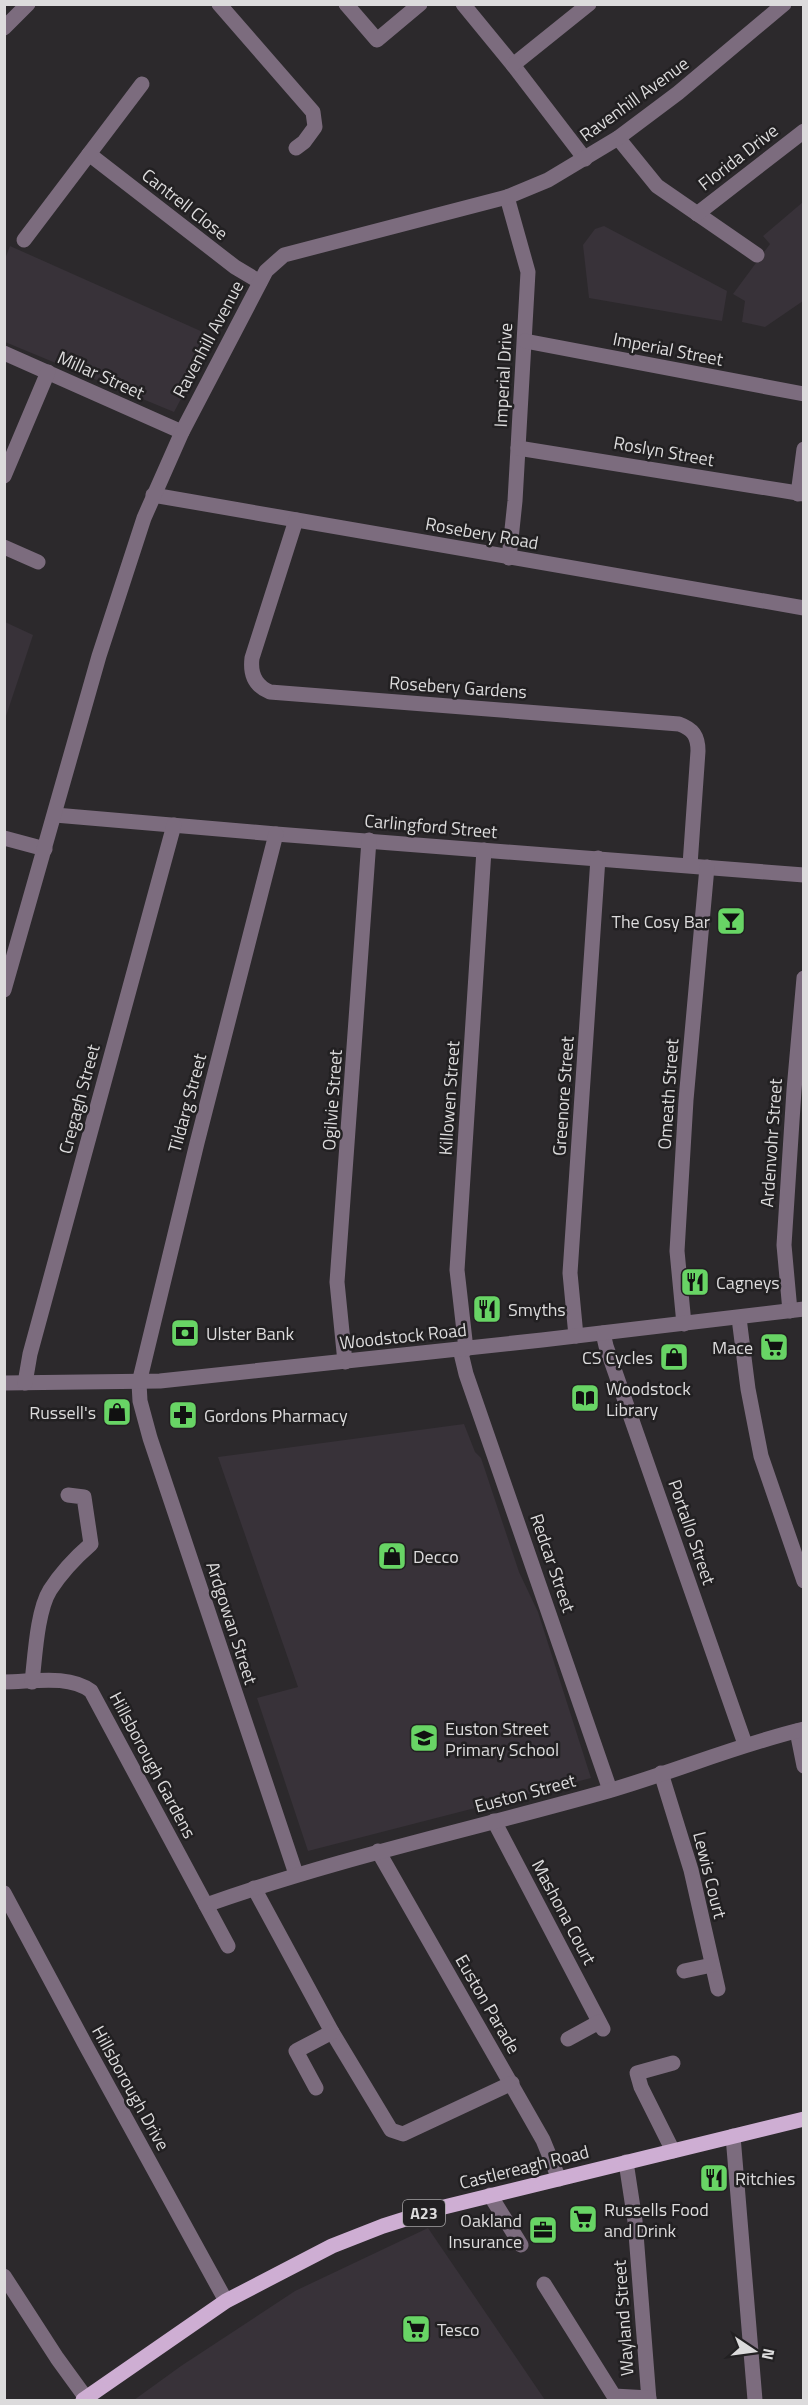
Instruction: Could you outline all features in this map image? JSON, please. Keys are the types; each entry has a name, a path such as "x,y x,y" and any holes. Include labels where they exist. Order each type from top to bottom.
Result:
{"main road":[{"name":"Castlereagh Road","path":"84,2399 226,2301 332,2246 383,2226 490,2195 804,2119"}],"street":[{"path":"4,28 28,4"},
{"path":"219,4 313,112 315,128 296,148"},
{"path":"346,4 377,40 420,4"},
{"path":"463,4 585,159"},
{"path":"513,65 589,4"},
{"name":"Ravenhill Avenue","path":"4,990 10,954 45,849 119,589 153,495 182,432 260,282 274,262 284,255 507,197 548,180 618,138 678,93 784,4"},
{"path":"24,240 142,84"},
{"name":"Florida Drive","path":"697,214 804,131"},
{"path":"618,138 653,183 757,255"},
{"name":"Cantrell Close","path":"89,154 235,267 260,282"},
{"name":"Imperial Drive","path":"507,197 528,272 509,558"},
{"name":"Imperial Street","path":"525,341 804,394"},
{"name":"Millar Street","path":"4,353 182,432"},
{"path":"4,476 48,372"},
{"name":"Roslyn Street","path":"518,447 801,494"},
{"path":"801,494 804,449"},
{"name":"Rosebery Road","path":"153,495 804,608"},
{"name":"Rosebery Gardens","path":"296,520 252,658 252,676 263,689 270,692 668,723 688,728 695,734 698,751 690,865"},
{"path":"4,547 38,562"},
{"name":"Carlingford Street","path":"55,815 804,875"},
{"name":"Cregagh Street","path":"25,1383 33,1344 174,825"},
{"name":"Tildarg Street","path":"139,1383 197,1143 276,834"},
{"path":"4,838 45,849"},
{"name":"Ogilvie Street","path":"345,1362 337,1282 369,840"},
{"name":"Killowen Street","path":"458,1349 457,1270 484,849"},
{"name":"Greenore Street","path":"576,1336 570,1273 598,858"},
{"name":"Omeath Street","path":"684,1324 677,1251 686,1100 707,867"},
{"name":"Ardenvohr Street","path":"797,1310 784,1245 804,978"},
{"name":"Woodstock Road","path":"4,1383 139,1383 395,1357 797,1310"},
{"path":"739,1318 748,1389 761,1456 804,1581"},
{"name":"Portallo Street","path":"603,1333 745,1744"},
{"name":"Redcar Street","path":"458,1349 610,1790"},
{"name":"Ardgowan Street","path":"139,1383 140,1401 150,1438 296,1874"},
{"path":"32,1682 39,1626 49,1591 79,1554 91,1544 84,1497 68,1496"},
{"name":"Hillsborough Gardens","path":"4,1683 70,1682 82,1684 91,1691 228,1946"},
{"path":"800,1730 804,1766"},
{"name":"Euston Street","path":"254,1888 378,1851 610,1790 745,1744 800,1730"},
{"name":"Lewis Court","path":"661,1773 691,1870 718,1989"},
{"name":"Mashona Court","path":"494,1821 601,2025 568,2039"},
{"name":"Euston Parade","path":"378,1851 512,2083 543,2140 559,2179"},
{"path":"206,1905 254,1888 332,2032 391,2130 403,2134 512,2083"},
{"name":"Hillsborough Drive","path":"4,1893 226,2301"},
{"path":"684,1971 712,1965"},
{"path":"316,2088 296,2051 332,2032"},
{"path":"673,2063 638,2073 641,2087 673,2151"},
{"path":"733,2136 755,2400"},
{"name":"Wayland Street","path":"626,2162 635,2221 649,2399"},
{"path":"490,2195 522,2245"},
{"path":"4,2276 84,2399"},
{"path":"544,2284 614,2396 649,2399"}],"shaded area":[{"path":"803,202 803,301 765,327 742,322 745,301 733,294 770,244 763,236"},
{"path":"604,226 727,291 722,321 589,298 583,245 595,229"},
{"path":"10,246 214,337 174,412 5,342 5,259"},
{"path":"5,622 33,635 5,719"},
{"path":"464,1424 475,1452 481,1458 519,1572 538,1612 591,1778 308,1851 257,1698 298,1687 218,1457"},
{"path":"428,2228 545,2400 134,2400 181,2366 295,2291"}],"place":[{"name":"The Cosy Bar","path":"731,921"},
{"name":"Cagneys","path":"695,1282"},
{"name":"Smyths","path":"487,1309"},
{"name":"Ulster Bank","path":"185,1333"},
{"name":"Mace","path":"774,1347"},
{"name":"CS Cycles","path":"674,1357"},
{"name":"Woodstock Library","path":"585,1398"},
{"name":"Russell's","path":"117,1412"},
{"name":"Gordons Pharmacy","path":"183,1415"},
{"name":"Decco","path":"392,1556"},
{"name":"Euston Street Primary School","path":"424,1738"},
{"name":"Ritchies","path":"714,2178"},
{"name":"Russells Food and Drink","path":"583,2219"},
{"name":"Oakland Insurance","path":"543,2230"},
{"name":"Tesco","path":"416,2329"}]}
